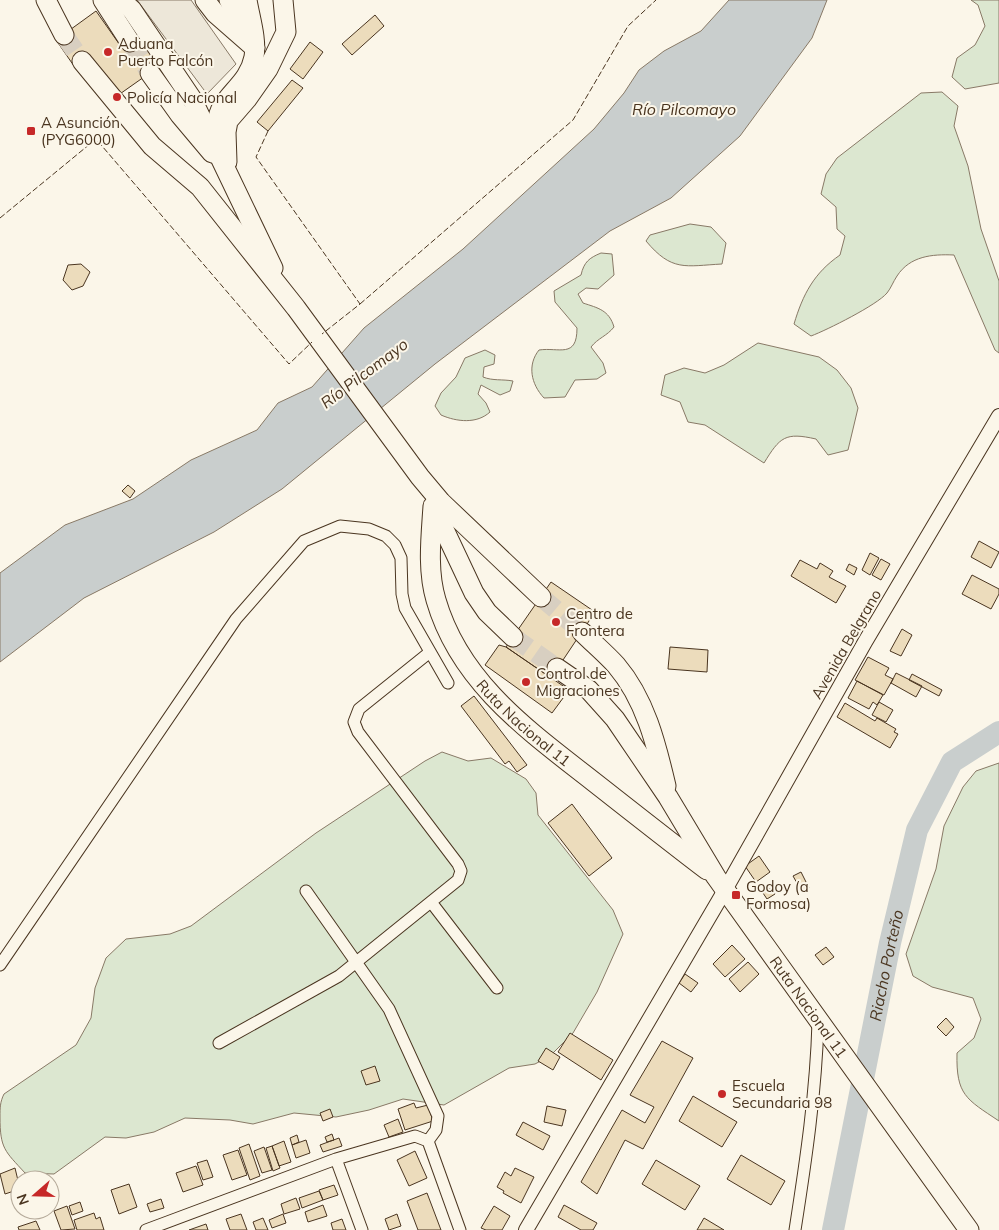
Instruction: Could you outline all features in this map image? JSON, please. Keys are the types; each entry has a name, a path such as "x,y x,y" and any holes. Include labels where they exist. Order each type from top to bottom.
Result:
{"highway":[{"path":"46,0 64,34"},
{"path":"103,0 130,42"},
{"path":"121,0 132,10 192,98 288,301"},
{"path":"205,0 215,13 255,48"},
{"path":"218,0 255,48"},
{"path":"229,0 255,48"},
{"path":"239,0 255,48"},
{"path":"227,171 216,126 217,116 222,102 239,87 250,71 255,48 246,0"},
{"path":"227,171 226,132 228,121 247,99 268,69 286,32 284,7 271,0"},
{"path":"82,61 152,146 200,187 288,301"},
{"path":"150,73 180,115 227,171"},
{"name":"Ruta Nacional 11","path":"288,301 420,477 441,502 541,597"},
{"name":"Ruta Nacional 11","path":"420,477 474,593 487,612 513,637"},
{"name":"Ruta Nacional 11","path":"433,506 430,561 436,599 447,631 462,660 491,697 539,738 721,884"},
{"name":"Ruta Nacional 11","path":"582,632 616,665 638,697 658,752 668,797"},
{"name":"Ruta Nacional 11","path":"557,668 589,690 615,719 668,797 721,884 969,1230"}],"street":[{"name":"Avenida Belgrano","path":"526,1230 721,884 999,416"},
{"path":"0,965 236,619 304,541 340,526 369,529 386,536 395,545 401,558 402,594 405,608 448,683"},
{"path":"219,1042 339,976 357,964 458,880 461,871 458,864 358,732 354,722 359,709 430,652"},
{"path":"306,891 389,1009 438,1116 436,1130 428,1141"},
{"path":"431,902 497,988"},
{"path":"795,1230 824,1029"},
{"path":"146,1230 336,1159 415,1136 428,1141 460,1230"},
{"path":"336,1159 362,1230"}],"green space":[{"path":"971,0 999,0 999,83 965,89 952,77 957,58 975,45 985,26 978,5"},
{"path":"942,92 958,106 954,126 968,166 981,229 999,281 999,353 995,350 954,255 930,256 915,260 902,269 882,298 851,317 811,336 794,324 797,313 816,277 840,255 845,236 837,229 836,207 821,194 826,174 837,158 921,93"},
{"path":"690,224 711,227 726,243 722,264 680,265 664,258 646,241 650,235"},
{"path":"601,253 612,254 614,275 598,289 586,288 578,294 583,303 598,308 606,313 612,321 614,327 591,347 603,363 606,373 597,379 575,380 565,397 544,398 536,387 532,374 535,356 539,350 566,350 570,348 574,344 577,328 555,302 554,291 581,275 588,261"},
{"path":"758,343 819,357 837,370 851,388 858,408 848,450 828,455 816,439 797,436 790,437 779,442 764,463 705,425 688,422 680,402 661,395 665,375 684,368 705,373 724,365"},
{"path":"485,350 495,355 494,364 484,367 483,377 513,381 510,391 500,395 481,385 478,394 486,403 490,412 479,419 467,421 441,415 435,406 441,393 456,377 465,358"},
{"path":"442,752 468,761 491,758 526,779 536,793 538,815 613,910 623,934 597,992 573,1033 550,1056 535,1064 509,1068 444,1105 403,1099 369,1110 336,1117 294,1113 253,1124 230,1120 185,1118 154,1132 126,1138 105,1137 60,1170 22,1170 8,1154 1,1136 0,1105 4,1094 76,1045 91,1018 95,988 106,958 126,939 170,934 191,926 316,833 425,761"},
{"path":"999,763 999,1121 971,1101 961,1087 958,1078 957,1053 974,1038 981,1019 973,998 932,987 913,976 906,954 936,869 944,826 963,787 976,771"}],"shaded area":[{"path":"137,0 191,0 236,64 207,94"}],"water":[{"name":"Río Pilcomayo","path":"729,0 827,0 812,38 740,136 671,198 610,231 435,364 282,489 214,532 84,598 0,662 0,573 65,525 133,499 191,460 257,430 278,403 312,387 364,328 463,249 594,129 624,93 639,70 664,51 701,31"}],"building":[{"name":"Aduana Puerto Falcón","path":"96,11 122,48 140,35 161,65 117,96 74,66 56,40"},
{"path":"375,15 384,26 352,55 342,44"},
{"path":"310,42 323,52 303,79 290,69"},
{"path":"292,80 303,88 268,131 257,122"},
{"path":"81,264 90,272 83,286 72,290 63,280 68,265"},
{"path":"128,485 135,491 130,498 122,491"},
{"path":"979,541 999,552 991,568 971,557"},
{"path":"870,553 879,558 870,575 862,570"},
{"path":"881,559 890,564 881,580 872,575"},
{"path":"800,560 817,569 820,563 833,571 829,577 846,586 836,603 791,576"},
{"path":"849,564 857,568 854,575 846,570"},
{"path":"972,575 999,589 999,594 991,609 962,594"},
{"name":"Centro de Frontera","path":"551,582 595,612 551,678 506,647"},
{"path":"902,629 912,635 901,656 890,651"},
{"path":"499,645 506,647 569,690 552,713 485,665"},
{"path":"670,647 708,650 707,672 668,669"},
{"path":"868,657 889,668 885,675 893,679 884,695 855,680"},
{"path":"896,673 922,686 916,697 891,683"},
{"path":"912,674 942,690 939,696 909,680"},
{"path":"857,681 883,695 877,705 873,702 869,709 848,698"},
{"path":"474,696 527,765 517,772 509,761 505,764 461,706"},
{"path":"879,702 893,710 886,722 872,715"},
{"path":"845,703 875,721 877,718 896,729 894,732 898,734 890,748 837,717"},
{"path":"572,804 612,858 589,876 548,823"},
{"path":"759,856 770,872 756,882 745,866"},
{"path":"801,872 809,888 802,892 793,876"},
{"path":"771,888 775,894 767,899 763,893"},
{"path":"732,945 745,959 725,977 713,964"},
{"path":"826,947 834,957 823,965 815,955"},
{"path":"748,962 759,974 740,992 729,979"},
{"path":"685,974 698,983 691,992 679,983"},
{"path":"946,1018 954,1027 946,1036 937,1027"},
{"path":"570,1033 613,1060 601,1080 558,1052"},
{"path":"662,1041 693,1058 643,1149 625,1140 597,1194 581,1182 622,1110 645,1123 654,1107 630,1095"},
{"path":"546,1048 560,1057 553,1070 538,1061"},
{"path":"375,1066 380,1081 366,1085 361,1071"},
{"path":"693,1096 737,1122 722,1147 679,1121"},
{"path":"414,1103 416,1108 428,1105 433,1121 405,1130 398,1109"},
{"path":"547,1106 566,1110 562,1126 544,1122"},
{"path":"330,1109 333,1117 323,1121 320,1113"},
{"path":"398,1119 403,1132 389,1137 384,1125"},
{"path":"523,1122 550,1136 543,1150 516,1135"},
{"path":"332,1134 334,1140 327,1142 325,1137"},
{"path":"297,1135 299,1142 292,1145 290,1138"},
{"path":"339,1138 342,1146 323,1152 320,1145"},
{"path":"306,1140 310,1153 296,1158 292,1145"},
{"path":"284,1141 291,1162 279,1166 272,1146"},
{"path":"249,1144 260,1176 250,1180 239,1148"},
{"path":"272,1146 280,1168 273,1171 266,1148"},
{"path":"264,1147 272,1170 262,1173 254,1151"},
{"path":"238,1150 247,1175 232,1180 223,1155"},
{"path":"415,1151 427,1178 409,1186 397,1160"},
{"path":"741,1155 785,1181 771,1205 727,1179"},
{"path":"207,1160 213,1177 203,1180 197,1163"},
{"path":"656,1160 700,1186 685,1210 642,1184"},
{"path":"196,1166 203,1185 183,1192 176,1173"},
{"path":"515,1168 534,1177 521,1203 503,1193 504,1191 497,1187 505,1172 511,1176"},
{"path":"10,1170 10,1192 5,1194 0,1174"},
{"path":"129,1184 137,1207 119,1214 111,1190"},
{"path":"334,1185 338,1195 323,1200 319,1190"},
{"path":"319,1191 323,1200 302,1208 299,1198"},
{"path":"427,1193 441,1230 418,1230 407,1201"},
{"path":"296,1198 300,1209 284,1214 281,1204"},
{"path":"161,1199 164,1208 150,1212 147,1204"},
{"path":"80,1202 83,1211 72,1215 69,1206"},
{"path":"323,1205 327,1216 308,1222 305,1212"},
{"path":"564,1205 597,1223 593,1230 581,1230 558,1217"},
{"path":"67,1206 75,1229 61,1230 57,1220 60,1220 60,1209"},
{"path":"494,1206 510,1216 502,1230 486,1230 481,1228"},
{"path":"94,1213 96,1219 100,1217 104,1230 77,1230 74,1220"},
{"path":"241,1214 247,1230 230,1230 226,1219"},
{"path":"283,1214 286,1223 272,1228 269,1220"},
{"path":"397,1214 401,1226 389,1230 385,1219"},
{"path":"263,1218 268,1230 256,1230 253,1222"},
{"path":"704,1218 724,1230 697,1230"},
{"path":"342,1219 346,1230 333,1230 331,1223"},
{"path":"36,1221 40,1230 19,1230 18,1227"},
{"path":"206,1224 208,1230 189,1230"}],"waterway":[{"name":"Riacho Porteño","path":"833,1230 890,943 917,830 952,762 999,732"}],"tunnel":[{"path":"64,35 82,61"},
{"path":"130,42 150,73"},
{"path":"541,597 582,632"},
{"path":"513,637 557,668"}],"fence":[{"path":"360,304 573,120 628,26 656,0"},
{"path":"268,131 256,157 360,304 322,334"},
{"path":"0,218 96,139 289,364 312,342"}],"place":[{"name":"Aduana Puerto Falcón","path":"108,52"},
{"name":"Policía Nacional","path":"117,97"},
{"name":"A Asunción (PYG6000)","path":"31,131"},
{"name":"Centro de Frontera","path":"556,622"},
{"name":"Control de Migraciones","path":"526,682"},
{"name":"Godoy (a Formosa)","path":"736,895"},
{"name":"Escuela Secundaria 98","path":"722,1094"}]}
